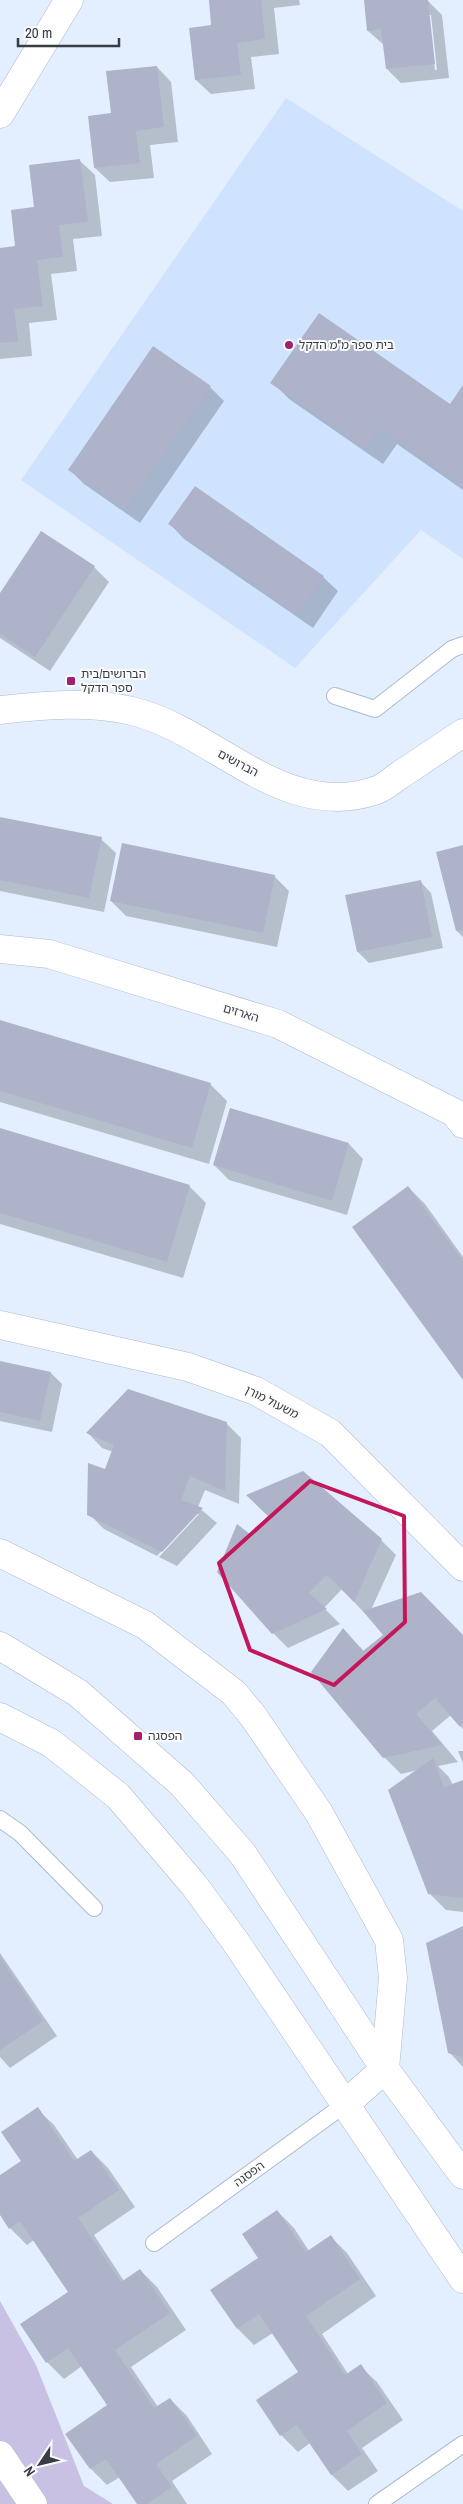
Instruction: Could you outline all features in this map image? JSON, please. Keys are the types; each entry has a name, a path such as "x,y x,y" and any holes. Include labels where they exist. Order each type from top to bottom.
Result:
{"street":[{"path":"0,114 69,0"},
{"name":"הברושים","path":"0,710 47,705 94,706 132,711 162,722 281,786 317,796 349,797 376,791 463,733"},
{"name":"הארזים","path":"0,949 48,954 278,1024 454,1113 463,1124"},
{"name":"משעול מורן","path":"0,1324 188,1368 256,1391 330,1433 463,1567"},
{"path":"0,1553 145,1624 234,1693 254,1716 319,1813 389,1940 394,1978 385,2069 344,2105"},
{"path":"0,1646 78,1693 182,1784 242,1853 385,2069 463,2175"},
{"path":"0,1717 51,1744 118,1796 194,1885 235,1941 463,2279"},
{"path":"0,2455 33,2504"}],"lane":[{"path":"335,696 375,709 452,649 463,645"},
{"path":"0,1819 20,1833 94,1908"},
{"name":"הפסגה","path":"154,2243 344,2105"},
{"path":"376,2504 463,2444"}],"highlighted area":[{"path":"310,1481 404,1516 405,1622 334,1685 250,1650 219,1563"}],"shaded area":[{"name":"בית ספר מ\"מ הדקל","path":"286,98 463,211 463,559 421,530 295,668 21,480"},
{"path":"0,2301 36,2365 84,2486 113,2504 0,2504"}],"building":[{"path":"209,0 261,0 265,39 237,43 241,75 195,80 189,28 211,25"},
{"path":"364,0 428,0 435,64 386,69 381,29 367,31"},
{"path":"157,66 164,127 136,131 140,163 94,168 88,116 111,113 106,71"},
{"path":"80,159 88,222 59,225 63,257 37,260 43,306 14,309 18,341 0,343 0,248 15,246 11,210 34,207 29,165"},
{"path":"319,313 450,404 463,385 463,486 379,428 365,448 270,383"},
{"path":"153,346 211,386 125,509 68,470"},
{"path":"195,486 324,576 297,614 168,524"},
{"path":"41,531 95,566 35,657 0,634 0,593"},
{"path":"0,817 102,837 89,898 0,880"},
{"path":"122,843 275,875 263,933 110,901"},
{"path":"463,845 463,930 456,931 436,852"},
{"path":"421,880 432,937 357,952 345,895"},
{"path":"0,1020 211,1083 192,1148 0,1091"},
{"path":"230,1108 349,1143 332,1201 213,1165"},
{"path":"0,1128 190,1185 167,1262 0,1213"},
{"path":"408,1186 463,1261 463,1380 352,1227"},
{"path":"0,1361 51,1372 40,1421 0,1412"},
{"path":"128,1389 227,1422 225,1491 190,1476 181,1500 203,1508 162,1552 87,1515 88,1463 105,1469 114,1445 86,1433"},
{"path":"303,1471 382,1539 354,1602 327,1575 309,1593 327,1609 272,1634 217,1572 237,1524 251,1535 269,1517 246,1495"},
{"path":"421,1592 463,1635 463,1721 460,1727 435,1698 416,1714 442,1745 383,1758 311,1672 343,1628 363,1651 383,1635 363,1611"},
{"path":"433,1758 444,1787 463,1780 463,1898 428,1894 388,1790"},
{"path":"463,1926 463,2057 448,2053 426,1943"},
{"path":"0,1957 43,2021 0,2050"},
{"path":"38,2107 74,2161 91,2150 119,2190 78,2218 121,2282 140,2269 170,2313 115,2350 154,2408 170,2398 197,2436 156,2464 172,2487 147,2504 137,2504 106,2459 90,2469 65,2434 107,2405 68,2348 46,2363 20,2324 68,2292 20,2221 9,2229 0,2215 0,2175 21,2161 1,2132"},
{"path":"277,2210 306,2252 331,2235 360,2279 306,2316 345,2375 361,2364 387,2403 347,2431 362,2454 331,2475 297,2425 280,2436 256,2400 298,2372 259,2314 237,2329 210,2290 258,2258 242,2234"}],"place":[{"name":"בית ספר מ\"מ הדקל","path":"289,345"},
{"name":"הברושים/בית ספר הדקל","path":"71,681"},
{"name":"הפסגה","path":"138,1736"}]}
